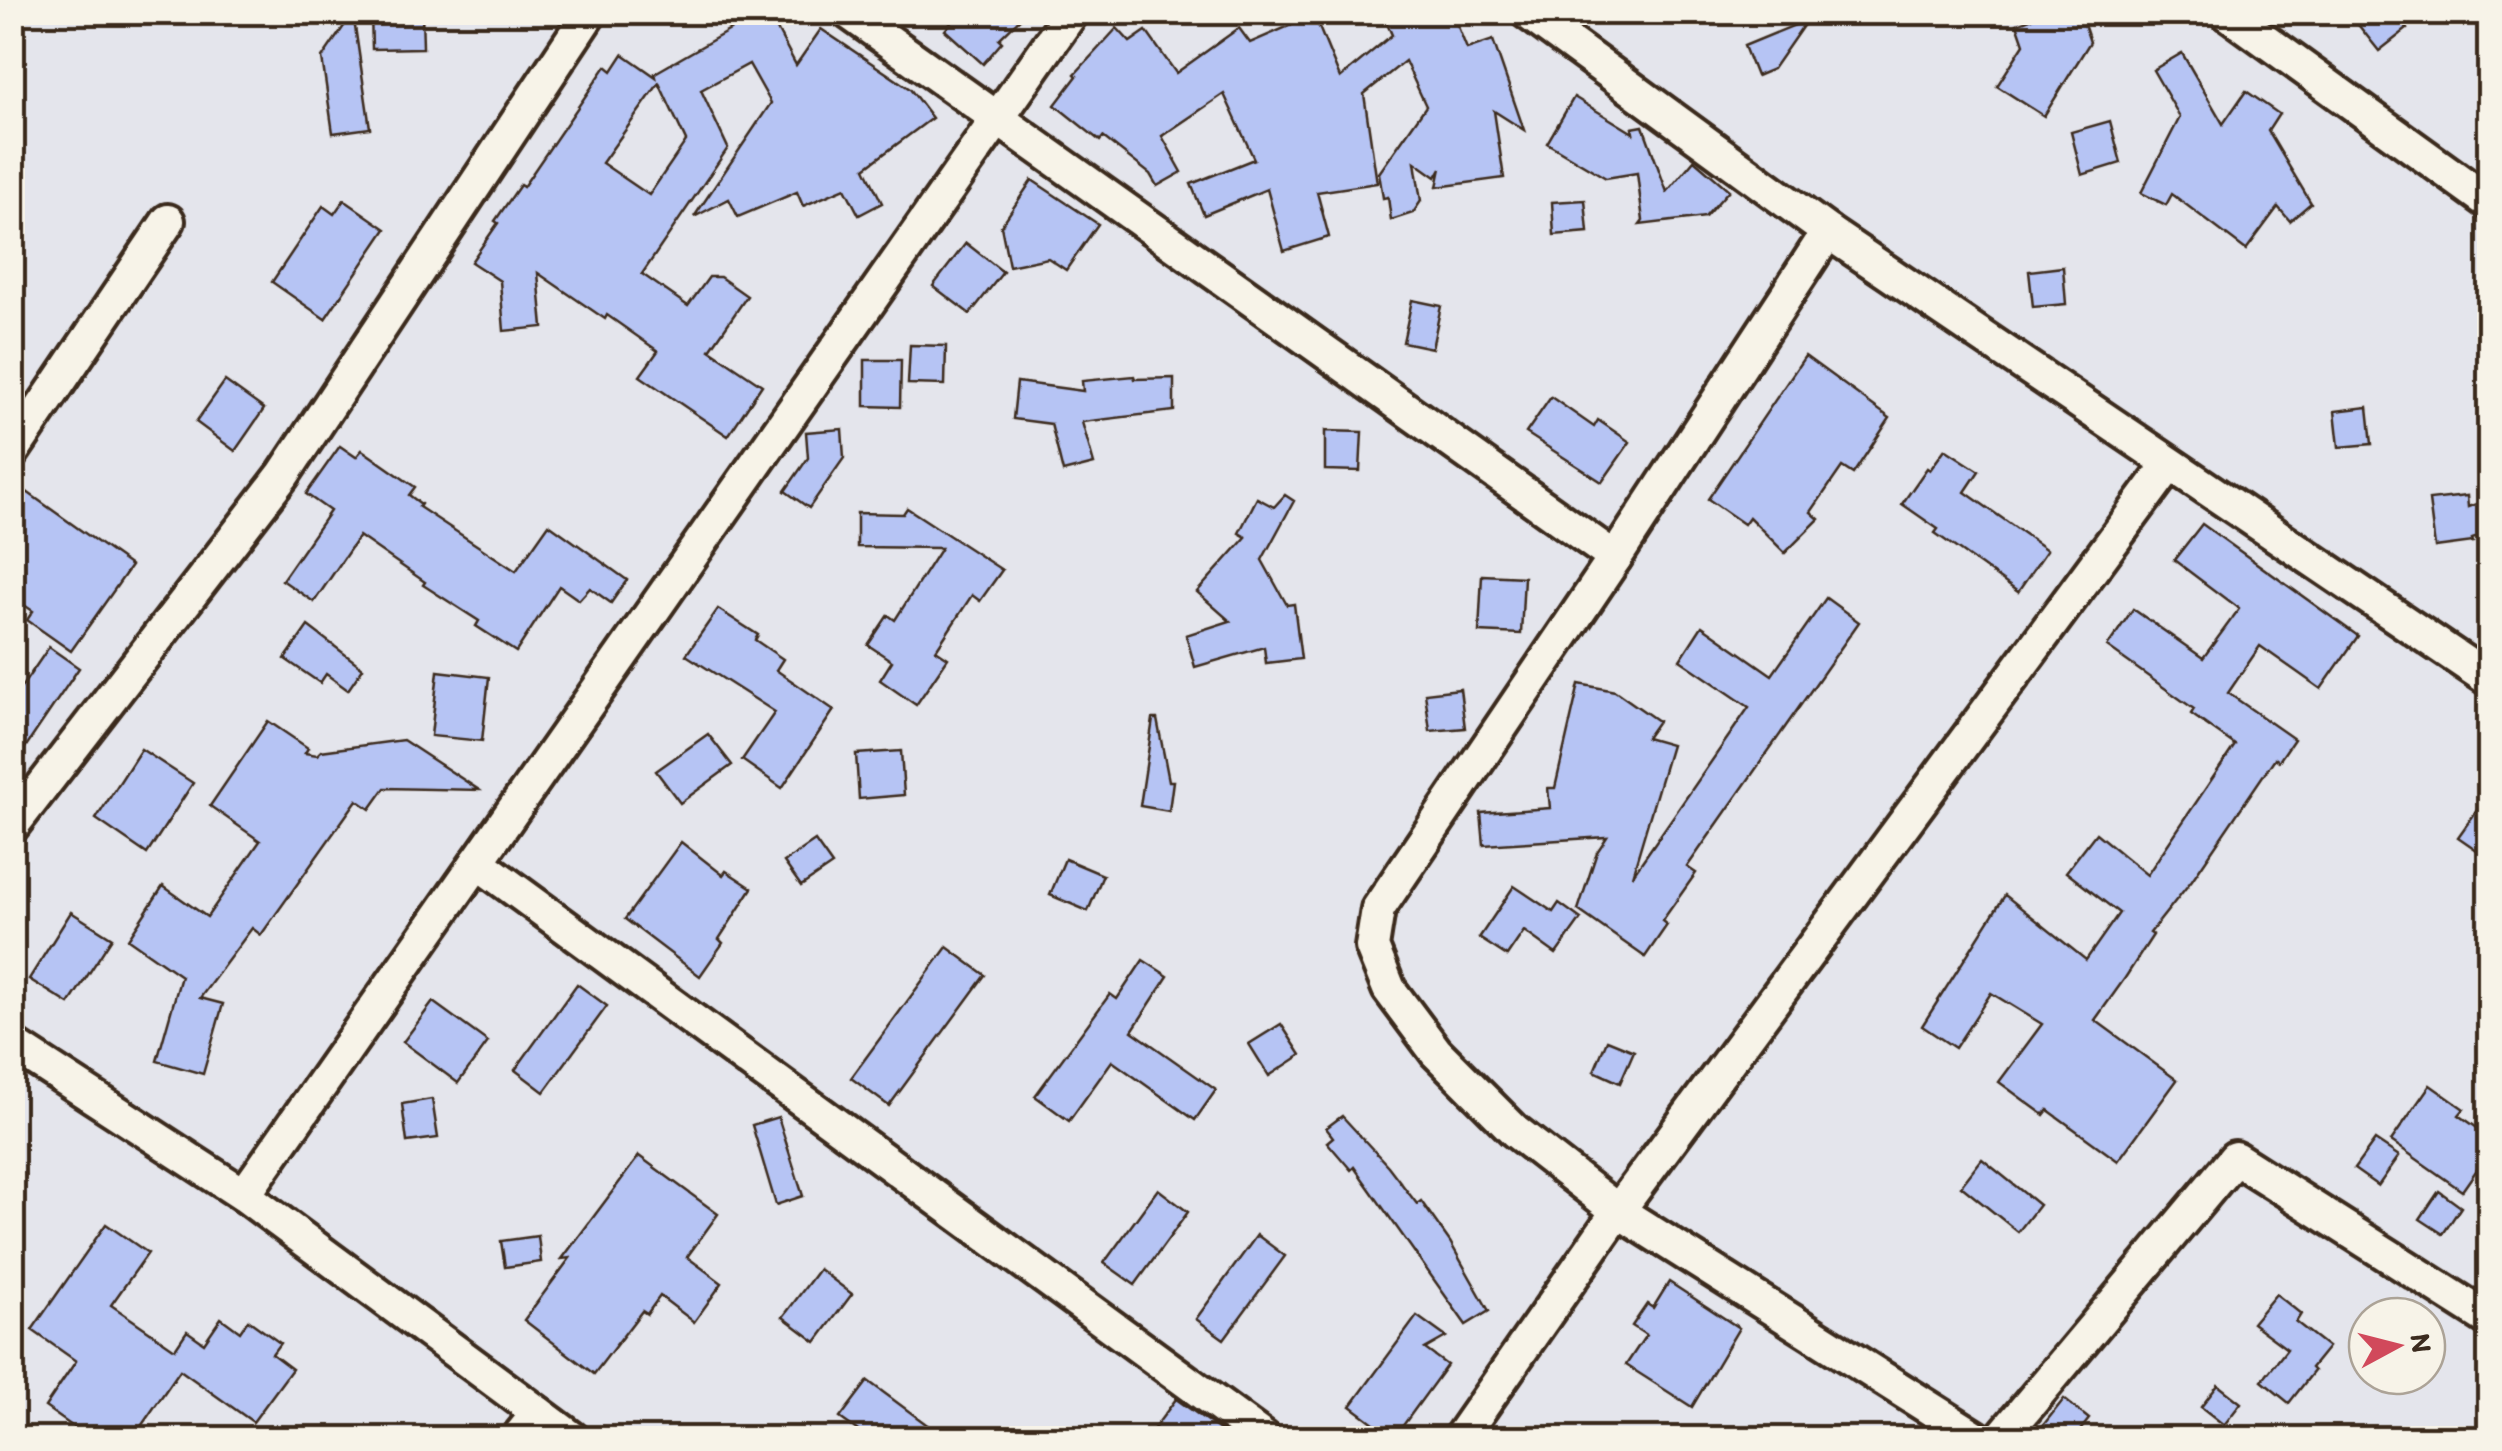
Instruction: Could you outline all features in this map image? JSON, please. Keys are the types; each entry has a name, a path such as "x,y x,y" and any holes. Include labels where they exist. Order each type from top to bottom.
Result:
{"street":[{"path":"12,826 283,476 590,12"},
{"path":"848,12 1615,558"},
{"path":"244,1195 1072,12"},
{"path":"1526,12 1828,232 2490,680"},
{"path":"2226,12 2490,203"},
{"path":"12,452 168,221"},
{"path":"1828,232 1615,558 1378,908 1372,947 1389,989 1436,1052 1515,1130 1618,1211 1977,1438"},
{"path":"1460,1438 1618,1211 2169,464"},
{"path":"477,862 1264,1438"},
{"path":"12,1044 244,1195 528,1426 572,1438"},
{"path":"2001,1438 2235,1158 2490,1320"}],"building":[{"path":"371,12 422,12 423,48 372,49"},
{"path":"711,12 768,12 796,65 821,29 910,89 932,118 865,168 882,203 859,215 845,188 803,206 797,192 738,217 729,199 694,217 771,103 749,64 701,90 728,148 642,274 688,306 709,277 720,277 747,296 710,350 762,385 728,436 640,376 658,351 538,273 543,327 504,331 500,281 471,262 498,223 495,221 606,66 612,71 623,54 656,77 655,73 730,30","holes":["659,83 686,141 649,195 602,163"]},
{"path":"960,12 1027,12 999,39 1002,42 983,64 945,30"},
{"path":"1382,12 1452,12 1467,49 1493,40 1524,130 1494,111 1504,178 1437,187 1441,168 1436,177 1415,162 1421,201 1413,213 1391,220 1379,173 1426,106 1405,61 1364,94 1377,183 1317,192 1329,237 1284,251 1267,189 1204,215 1191,184 1254,159 1224,94 1162,136 1182,172 1157,186 1150,174 1055,105 1075,74 1117,28 1130,42 1146,31 1176,73 1239,28 1250,43 1314,15 1340,78 1392,35"},
{"path":"2048,12 2080,12 2090,42 2044,116 1997,86 2024,44 2017,24"},
{"path":"2348,12 2394,12 2407,29 2379,51"},
{"path":"353,13 370,128 333,133 322,58"},
{"path":"1807,20 1773,69 1756,76 1744,46"},
{"path":"2182,53 2223,124 2246,91 2279,114 2268,131 2311,203 2290,221 2278,207 2246,250 2172,194 2166,205 2141,193 2180,117 2153,70"},
{"path":"1574,97 1633,133 1632,128 1643,126 1667,192 1694,160 1729,190 1705,217 1640,225 1643,221 1637,173 1606,178 1547,143"},
{"path":"2110,121 2121,163 2082,175 2071,132"},
{"path":"1032,180 1098,224 1066,270 1048,258 1009,266 1001,226"},
{"path":"344,200 386,229 325,319 272,282 323,206 334,214"},
{"path":"1585,200 1588,232 1554,235 1552,202"},
{"path":"966,243 1003,272 970,314 933,286"},
{"path":"2063,267 2066,304 2033,307 2029,271"},
{"path":"1412,300 1441,306 1432,348 1403,342"},
{"path":"910,345 946,346 945,385 908,384"},
{"path":"1805,356 1890,418 1853,474 1842,467 1811,512 1819,519 1785,553 1749,517 1744,524 1708,499"},
{"path":"865,360 901,360 900,407 865,406"},
{"path":"1134,376 1174,378 1174,411 1082,422 1094,464 1063,472 1051,424 1013,419 1017,382 1083,391 1082,381"},
{"path":"225,381 264,409 235,451 196,422"},
{"path":"1551,397 1594,427 1598,420 1630,442 1602,482 1526,433"},
{"path":"2368,407 2372,444 2339,447 2335,411"},
{"path":"842,429 844,458 809,508 785,491 808,458 806,432"},
{"path":"1325,431 1362,432 1360,471 1325,470"},
{"path":"340,446 356,457 362,450 415,487 409,495 421,504 419,507 516,571 549,524 627,580 611,603 590,588 579,600 559,586 516,652 359,536 314,602 282,580 330,511 306,494"},
{"path":"1945,449 1979,471 1965,492 2047,550 2018,592 1935,533 1938,529 1902,504"},
{"path":"27,492 131,566 71,651 27,620 33,611 12,597 12,514"},
{"path":"1285,495 1294,501 1262,560 1287,605 1294,604 1301,659 1266,663 1264,647 1195,667 1186,635 1230,621 1197,592 1246,537 1239,533 1257,498 1274,507"},
{"path":"2467,496 2468,507 2490,499 2490,533 2472,539 2473,542 2435,547 2429,500"},
{"path":"907,508 1002,570 980,601 972,595 936,650 948,658 916,705 880,680 892,661 868,645 888,615 895,620 941,548 857,547 857,513 903,514"},
{"path":"2202,524 2358,636 2321,689 2260,646 2228,693 2294,739 2279,761 2275,758 2192,880 2150,933 2153,935 2095,1020 2177,1080 2118,1161 2048,1110 2044,1115 1999,1082 2042,1024 1991,993 1955,1048 1922,1026 2005,895 2086,960 2119,913 2066,872 2096,833 2147,875 2235,745 2191,714 2194,709 2107,647 2133,609 2203,658 2239,609 2174,560"},
{"path":"1482,575 1524,577 1521,634 1479,632"},
{"path":"1826,598 1859,622 1687,867 1696,873 1662,921 1667,925 1645,957 1578,910 1597,852 1607,837 1484,845 1481,813 1550,808 1548,788 1555,788 1579,684 1615,691 1658,721 1646,738 1671,745 1632,876 1749,707 1680,660 1702,626 1772,675"},
{"path":"718,609 758,635 755,640 783,659 776,670 834,710 782,788 742,760 775,712 686,655"},
{"path":"308,626 363,668 348,690 326,674 320,683 285,659"},
{"path":"49,647 79,668 12,767 12,701"},
{"path":"438,671 489,677 482,741 431,736"},
{"path":"1460,689 1465,728 1430,731 1425,693"},
{"path":"1153,719 1157,719 1169,781 1173,781 1169,811 1140,806"},
{"path":"268,721 308,748 305,753 317,755 321,751 403,740 479,790 385,788 370,809 357,800 261,935 252,928 200,998 223,1004 203,1074 157,1061 181,976 128,939 163,886 207,917 260,841 210,806"},
{"path":"708,734 732,765 680,803 656,771"},
{"path":"141,749 193,783 147,854 96,819"},
{"path":"901,751 904,795 859,799 856,754"},
{"path":"2490,792 2490,859 2458,837"},
{"path":"815,841 832,865 801,886 784,862"},
{"path":"681,842 723,875 726,871 752,888 719,939 723,943 700,976 625,919"},
{"path":"1065,859 1103,875 1088,911 1050,895"},
{"path":"1514,886 1553,912 1559,903 1581,919 1556,954 1524,931 1507,956 1479,938"},
{"path":"71,912 112,938 69,1004 29,979"},
{"path":"947,947 985,975 889,1106 851,1078"},
{"path":"1143,960 1168,976 1132,1031 1216,1090 1195,1120 1112,1061 1069,1121 1035,1096 1110,994 1117,999"},
{"path":"577,984 607,1006 544,1092 515,1070"},
{"path":"433,1002 488,1042 458,1083 403,1042"},
{"path":"1281,1024 1301,1055 1269,1076 1249,1044"},
{"path":"1607,1040 1634,1051 1620,1083 1594,1071"},
{"path":"2430,1085 2464,1109 2459,1115 2490,1137 2490,1151 2462,1191 2391,1141"},
{"path":"432,1099 438,1138 407,1142 402,1104"},
{"path":"1342,1116 1417,1204 1421,1201 1450,1242 1489,1311 1466,1325 1354,1167 1351,1170 1327,1142 1333,1137 1326,1128"},
{"path":"778,1117 803,1196 776,1205 752,1125"},
{"path":"2375,1140 2399,1156 2378,1186 2354,1169"},
{"path":"639,1156 718,1214 687,1257 722,1283 694,1322 660,1296 647,1314 642,1311 594,1374 524,1320 570,1258 562,1259"},
{"path":"1982,1159 2039,1205 2018,1232 1961,1186"},
{"path":"1158,1189 1188,1212 1135,1285 1104,1263"},
{"path":"2439,1191 2461,1207 2443,1234 2420,1219"},
{"path":"106,1224 148,1253 111,1305 175,1349 187,1331 204,1343 221,1318 240,1332 248,1320 280,1343 272,1354 292,1369 253,1422 180,1370 133,1438 89,1438 45,1407 76,1361 32,1330"},
{"path":"1257,1235 1285,1256 1224,1339 1196,1319"},
{"path":"538,1236 541,1262 505,1267 501,1241"},
{"path":"819,1269 852,1294 816,1342 783,1317"},
{"path":"1669,1282 1739,1328 1692,1407 1626,1365 1646,1335 1632,1326 1647,1304 1653,1308"},
{"path":"2276,1294 2301,1314 2296,1322 2328,1347 2289,1403 2262,1381 2287,1349 2252,1323"},
{"path":"1417,1316 1446,1337 1425,1349 1447,1365 1394,1438 1351,1406"},
{"path":"868,1381 945,1438 868,1438 840,1418"},
{"path":"2218,1385 2241,1403 2224,1425 2201,1407"},
{"path":"1176,1399 1231,1438 1147,1438"},
{"path":"2064,1399 2089,1419 2074,1438 2033,1438"}]}
